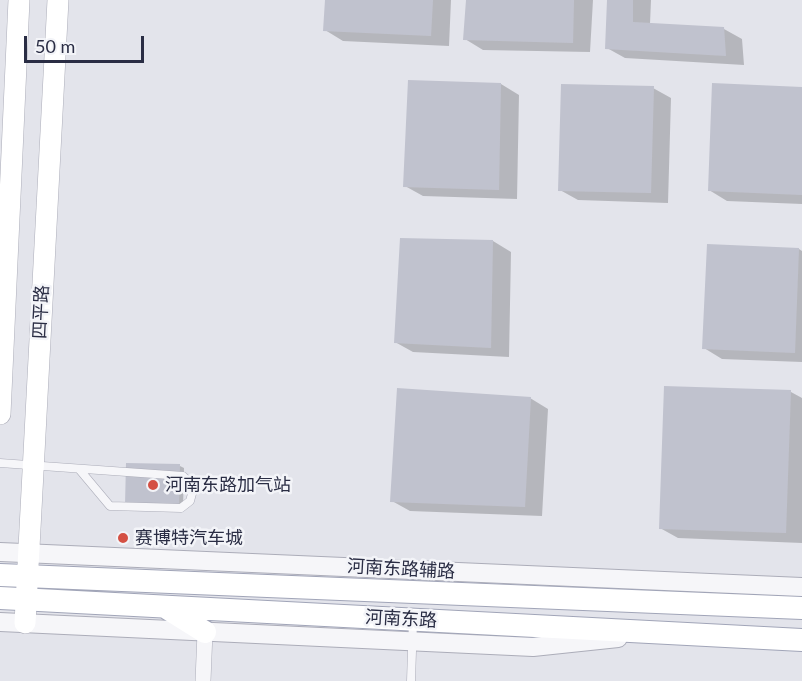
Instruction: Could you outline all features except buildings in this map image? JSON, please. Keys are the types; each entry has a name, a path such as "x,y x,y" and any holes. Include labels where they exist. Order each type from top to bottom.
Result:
{"main road":[{"name":"四平路","path":"0,414 19,0"},
{"name":"四平路","path":"25,623 58,0"},
{"name":"河南东路","path":"0,575 802,608"},
{"name":"河南东路","path":"0,598 164,606 412,630 659,633 802,640"},
{"path":"164,606 205,632"}],"street":[{"name":"河南东路辅路","path":"0,552 802,587"},
{"path":"0,622 205,632 412,630"},
{"path":"203,681 205,632"}],"lane":[{"path":"0,463 183,476 191,484 192,496 186,506 175,509 110,506 79,469"},
{"path":"411,681 412,630"}],"place":[{"name":"河南东路加气站","path":"153,485"},
{"name":"赛博特汽车城","path":"123,538"}]}
